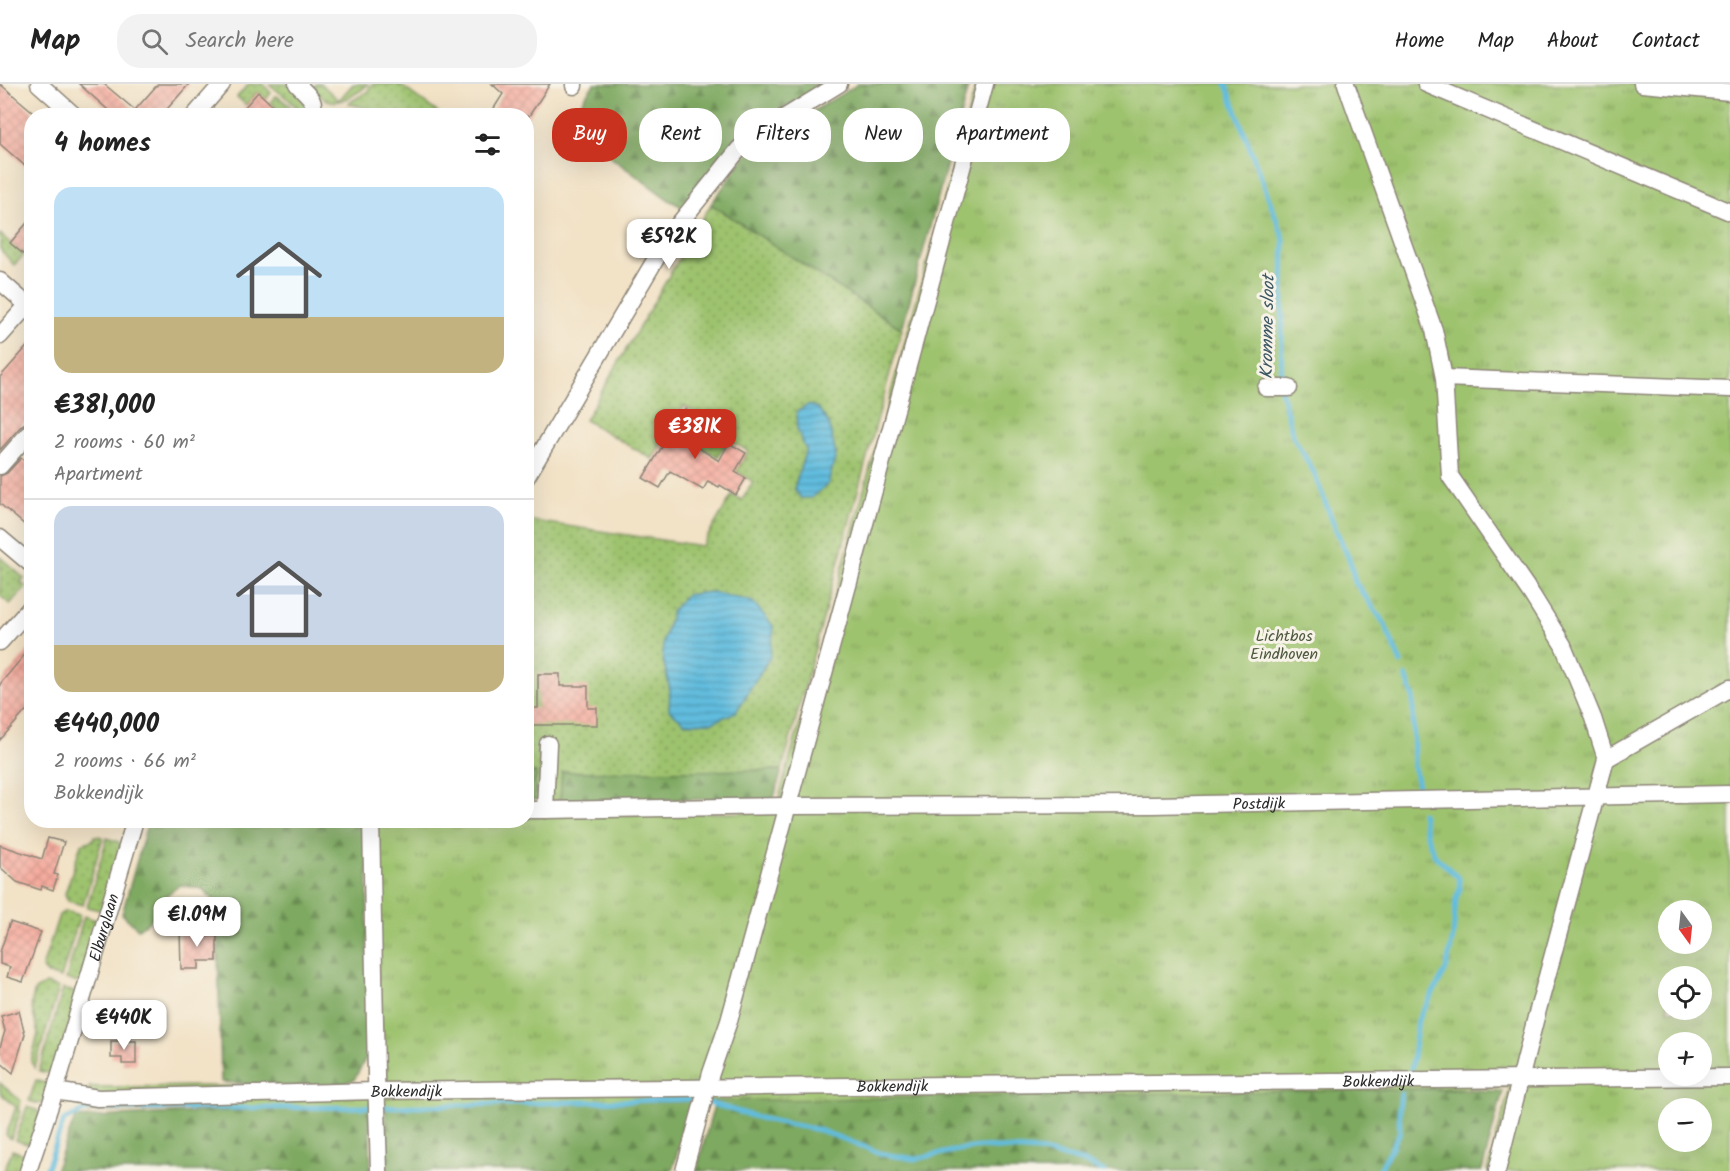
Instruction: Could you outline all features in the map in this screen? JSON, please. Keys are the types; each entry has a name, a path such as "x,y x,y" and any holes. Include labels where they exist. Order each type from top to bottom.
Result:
{"street":[{"path":"39,84 66,108"},
{"path":"201,108 222,84"},
{"path":"297,84 312,100 314,108"},
{"path":"534,464 670,235 739,149 754,136 839,84"},
{"path":"684,1171 707,1087 729,1021 985,84"},
{"path":"1346,84 1434,330 1444,378 1450,476 1563,645 1593,718 1606,759 1497,1171"},
{"path":"1426,84 1730,212"},
{"path":"1642,84 1730,92"},
{"path":"0,281 24,300"},
{"path":"0,336 24,311"},
{"path":"1444,378 1730,389"},
{"path":"0,466 24,439"},
{"path":"0,538 24,558"},
{"path":"0,642 24,615"},
{"path":"1606,759 1730,688"},
{"path":"545,810 548,744"},
{"name":"Postdijk","path":"534,810 788,806 1153,805 1730,794"},
{"name":"Elburglaan","path":"28,1171 55,1091 133,828"},
{"path":"371,828 379,1171"},
{"name":"Bokkendijk","path":"55,1091 98,1098 376,1091 1730,1077"}],"green space":[{"path":"249,84 263,84 271,93 266,99 257,92 246,105 237,97"},
{"path":"269,84 290,84 307,105 306,108 297,108"},
{"path":"316,84 321,84 339,100 353,84 368,84 352,96 340,101 330,101 312,89"},
{"path":"372,84 399,84 432,108 366,108 349,104 367,92"},
{"path":"594,84 824,84 785,108 734,108 734,144 722,161 722,108 639,108 639,162 721,162 688,210 669,200 618,162 627,162 627,108 577,108"},
{"path":"858,84 969,84 962,108 935,108 935,162 948,162 902,329 711,204 741,162 831,162 831,108 818,108"},
{"name":"Lichtbos Eindhoven","path":"976,84 1730,84 1730,1171 1487,1171 1510,1087 85,1112 89,1087 380,1085 375,828 534,828 534,816 775,812 954,162 1070,162 1070,108 969,108"},
{"path":"277,96 291,108 276,108 270,103"},
{"path":"711,204 902,329 782,770 562,773 560,800 534,800 536,773 534,773 534,521 702,546 732,495 742,500 753,482 737,471 748,451 729,440 718,457 690,441 704,418 684,406 652,459 585,420","holes":["797,428 828,484 794,489 806,450","712,592 670,690 663,658 663,642 672,611 686,595"]},
{"path":"0,234 24,255 14,265 0,249"},
{"path":"0,557 24,578 21,582 24,589 10,604 0,596"},
{"path":"782,770 774,798 769,799 560,800 562,772"},
{"path":"534,773 536,773 534,800"},
{"path":"146,828 368,828 367,1056 354,1080 326,1089 221,1082 217,905 203,889 180,885 163,898 150,921 138,929 122,914"},
{"path":"94,836 103,837 83,905 68,901 65,894 81,844 93,840"},
{"path":"107,838 119,842 121,846 103,907 99,910 87,907"},
{"path":"65,911 80,915 61,978 48,974 42,968 59,915"},
{"path":"84,916 96,920 98,924 82,980 78,983 66,979"},
{"path":"46,984 59,988 35,1068 31,1062 38,1034 31,1004 35,990"},
{"path":"63,989 75,992 77,997 55,1072 51,1074 39,1071"},
{"path":"36,1080 48,1084 49,1088 45,1102 39,1104 29,1101"},
{"path":"0,1083 21,1101 18,1110 21,1111 11,1139 6,1135 16,1107 0,1093"},
{"path":"1421,1089 1503,1091 1482,1171 696,1171 716,1098"},
{"path":"693,1099 672,1171 387,1171 385,1103"},
{"path":"369,1104 371,1171 55,1171 75,1118"},
{"path":"27,1107 37,1110 40,1115 31,1142 27,1144 15,1140"},
{"path":"12,1150 24,1154 25,1159 21,1171 4,1171"}],"water":[{"path":"808,405 818,408 829,424 836,455 828,484 811,498 801,498 794,489 806,450 797,428 797,412"},
{"path":"712,592 753,602 774,627 770,657 736,712 713,722 685,723 669,710 670,690 663,658 663,642 672,611 686,595"}],"building":[{"path":"0,84 28,108 24,108 24,165 0,144"},
{"path":"79,84 104,84 133,108 106,108"},
{"path":"158,84 189,84 168,108 137,108"},
{"path":"492,84 550,84 534,108 494,108 503,94"},
{"path":"258,92 275,108 244,108"},
{"path":"24,226 24,253 10,243"},
{"path":"24,350 24,424 0,450 0,377"},
{"path":"685,409 701,419 688,441 719,461 729,443 746,453 735,472 746,478 736,495 708,481 703,490 670,471 660,488 643,478"},
{"path":"21,458 24,460 24,524 0,504 0,476 7,473"},
{"path":"24,656 24,713 0,740 0,684"},
{"path":"538,674 560,674 560,686 588,686 588,708 597,708 597,725 534,725 534,708 538,708"},
{"path":"48,838 64,842 54,874 58,875 53,890 42,886 41,890 17,882 0,867 0,845 42,859"},
{"path":"10,922 41,932 23,982 7,977 10,967 0,964 0,952"},
{"path":"206,928 206,936 217,936 217,961 199,961 199,969 181,969 180,929"},
{"path":"19,1011 25,1034 13,1073 0,1062 0,1047 5,1031 1,1016"},
{"path":"111,1041 136,1041 136,1064 122,1064 122,1058 111,1058"}],"waterway":[{"name":"Kromme sloot","path":"1226,84 1284,239 1281,390 1293,436 1314,473 1350,561 1355,582 1384,623 1401,663"},
{"name":"Kromme sloot","path":"1406,676 1413,696 1414,767 1420,796"},
{"name":"Kromme sloot","path":"1411,1071 1418,1020 1446,970 1453,937 1456,898 1460,889 1459,878 1435,856 1426,834 1422,813"},
{"name":"Kromme sloot","path":"1379,1171 1400,1132 1401,1094"},
{"path":"46,1171 64,1120 89,1109 385,1107 697,1099"},
{"path":"709,1103 763,1119 819,1130 883,1154 915,1159 980,1147 1038,1151 1081,1161 1104,1171"}]}
